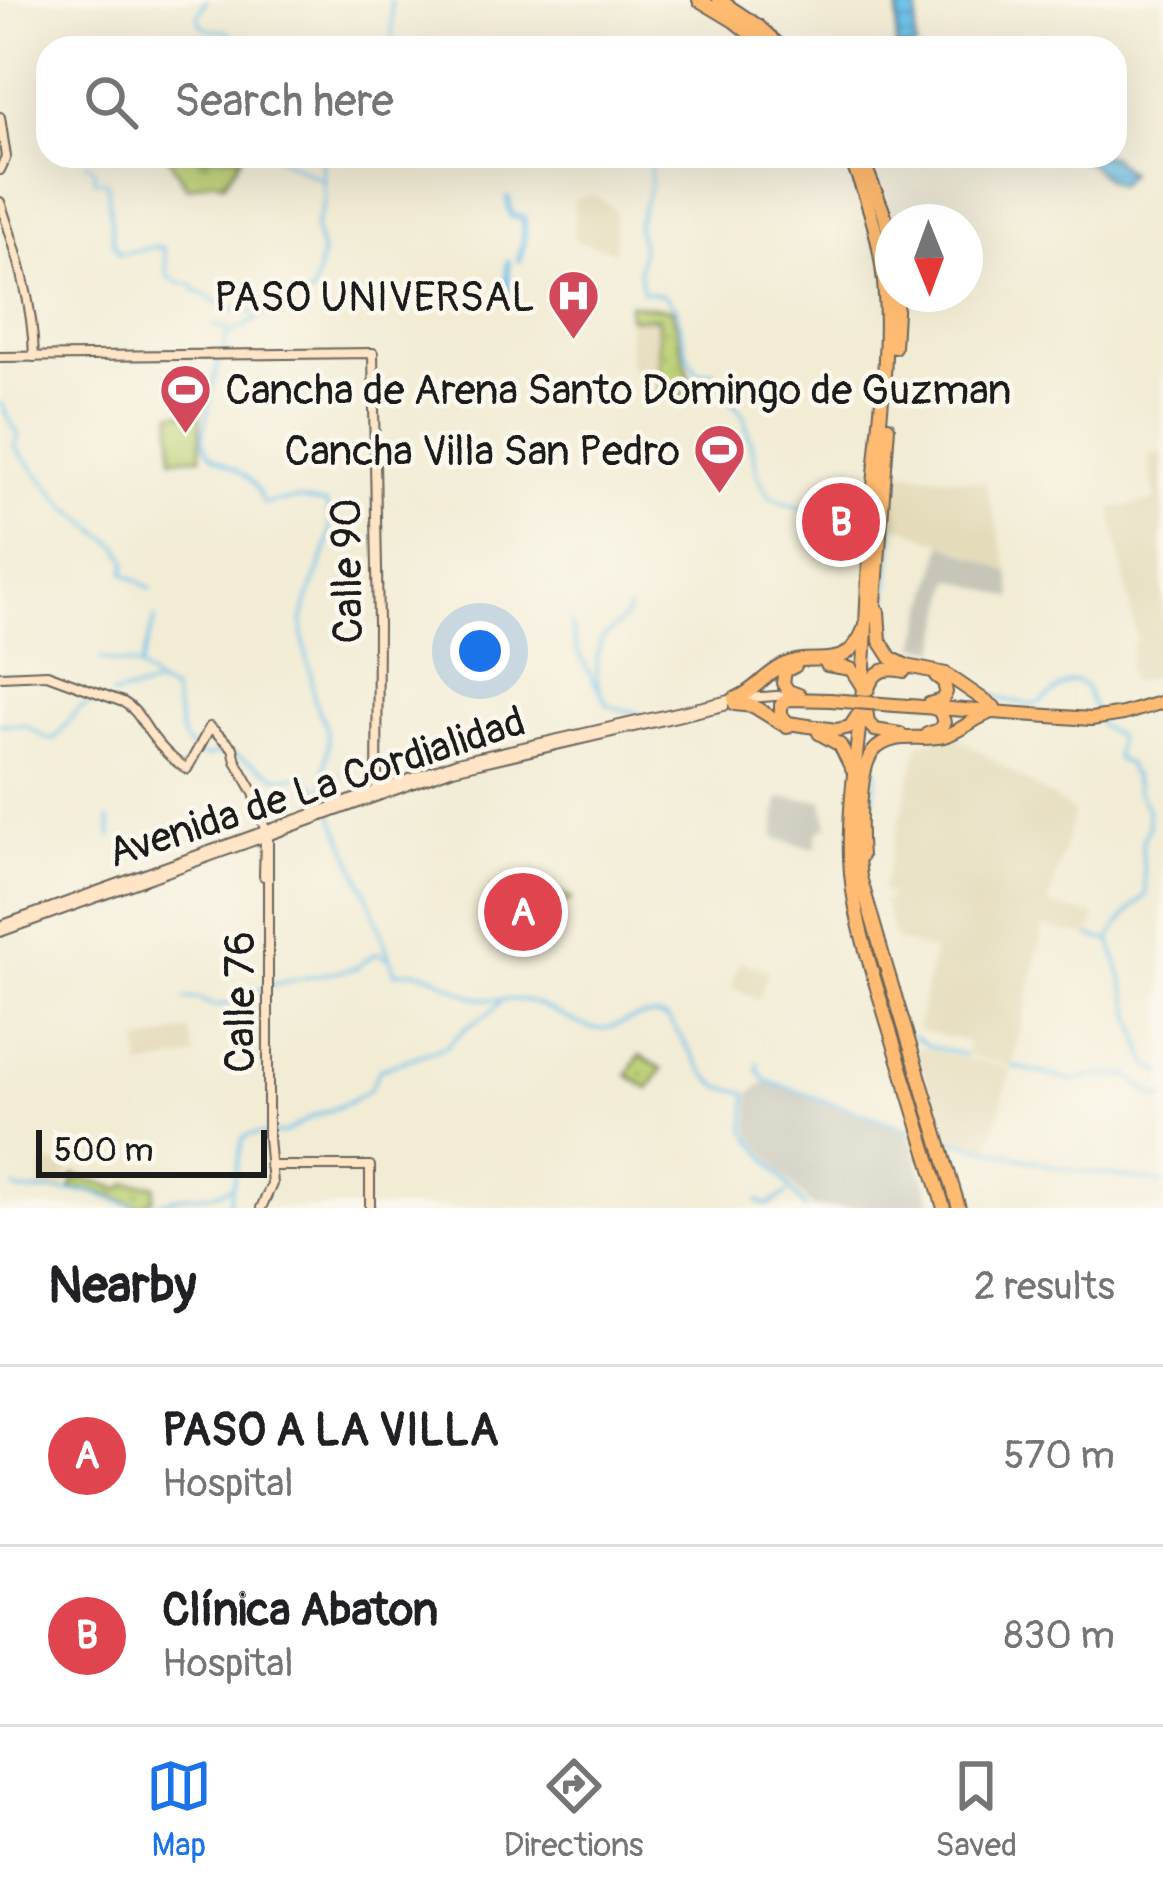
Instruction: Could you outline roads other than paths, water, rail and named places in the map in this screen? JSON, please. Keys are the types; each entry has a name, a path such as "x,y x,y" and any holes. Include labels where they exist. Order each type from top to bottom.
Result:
{"highway":[{"path":"699,0 753,36"},
{"path":"719,0 769,36"},
{"path":"854,168 873,215 888,301 869,539 860,783 865,893 959,1208"},
{"path":"866,168 880,204"},
{"path":"865,688 896,312"},
{"path":"879,540 878,626 885,652 902,664 948,675 994,709"},
{"path":"734,701 785,664 844,655 859,640 866,622"},
{"path":"793,697 782,677 796,665 847,667 865,688"},
{"path":"865,688 886,669 937,677 946,692 929,705"},
{"path":"864,708 850,727 834,730 784,722 780,706 793,697 1099,712 1163,698"},
{"path":"734,701 753,706 782,725 828,736 844,750 860,783"},
{"path":"864,708 870,725 879,732 931,734 941,729 944,720 929,705"},
{"path":"944,1208 866,956 853,896 850,850 860,783 869,758 882,744 944,736 994,709"},
{"path":"908,1093 902,1053 908,1054 916,1081 922,1083"}],"street":[{"path":"0,117 6,157 0,170"},
{"path":"0,202 25,281 34,334 34,357 0,357"},
{"name":"Calle 90","path":"34,357 374,352 376,793"},
{"name":"Calle 76","path":"0,676 46,674 110,696 134,708 152,737 187,769 210,727 234,752 254,793 268,839 266,1133"},
{"name":"Avenida de La Cordialidad","path":"0,929 330,809 473,764 734,701 793,697"},
{"name":"Avenida de La Cordialidad","path":"0,929 266,834"},
{"name":"Calle 76","path":"261,1208 272,1184 266,1133 266,834"},
{"path":"251,842 263,848"},
{"path":"270,1167 370,1166 370,1208"}],"water":[{"path":"905,0 916,0 915,36 897,36 898,12"},
{"path":"1093,168 1123,168 1129,173 1118,185"}],"waterway":[{"path":"206,0 198,16 201,25 230,36"},
{"path":"391,0 392,36"},
{"path":"93,168 94,180 107,182 113,241 119,254 164,249 168,276 192,284 231,309 266,314"},
{"path":"298,168 322,180"},
{"path":"323,168 325,201 315,228 322,254 312,295 282,302 227,335 203,438 213,456 249,480 263,503 300,499 326,504 330,519 327,548 303,627 314,698 328,735 324,791"},
{"path":"650,168 651,183 637,227 642,291 663,295 676,307 697,373 714,371 744,416 759,478 770,497 800,508 861,512"},
{"path":"508,198 511,216 524,218 519,260"},
{"path":"507,294 508,262"},
{"path":"215,326 228,333"},
{"path":"0,403 19,436 18,451 67,507 120,548 127,562 124,573 151,589"},
{"path":"891,528 887,611 889,627 905,653 948,665 994,696 1025,703 1042,702 1077,681 1085,687 1095,711"},
{"path":"629,609 601,640 597,674 609,706 642,714"},
{"path":"140,668 155,618"},
{"path":"570,623 577,650 597,687"},
{"path":"101,659 137,666 172,691 183,738 195,752 206,757 233,755 278,776 305,776 329,804"},
{"path":"111,696 154,686"},
{"path":"0,724 25,725 54,740 78,709 102,699"},
{"path":"1098,721 1117,736 1116,759 1128,764 1135,776 1149,827 1142,850 1146,895 1120,922 1110,941"},
{"path":"866,849 875,762"},
{"path":"328,800 339,774"},
{"path":"332,813 395,973 427,974 479,998 527,1001 597,1029 646,1016 668,1019 712,1080 747,1093 746,1131 805,1208"},
{"path":"109,819 111,837"},
{"path":"1091,936 1110,941 1148,1066 1163,1073"},
{"path":"185,999 197,998 214,1006 238,1002 269,985 356,968 376,953 389,958"},
{"path":"228,1208 243,1138 285,1133 350,1102 370,1089 380,1069 445,1047 502,1000"},
{"path":"913,1036 928,1046 965,1055"},
{"path":"758,1063 767,1081 915,1132"},
{"path":"1012,1066 1074,1081 1127,1075 1163,1098"},
{"path":"942,1137 1061,1168 1163,1183"},
{"path":"149,1208 232,1186"},
{"path":"15,1187 19,1191 88,1191 141,1208"},
{"path":"757,1201 768,1205 788,1193"}],"place":[{"name":"PASO UNIVERSAL","path":"574,342"},
{"name":"Cancha de Arena Santo Domingo de Guzman","path":"186,435"},
{"name":"Cancha Villa San Pedro","path":"719,496"},
{"name":"Clínica Abaton","path":"841,522"},
{"name":"PASO A LA VILLA","path":"523,912"}]}
